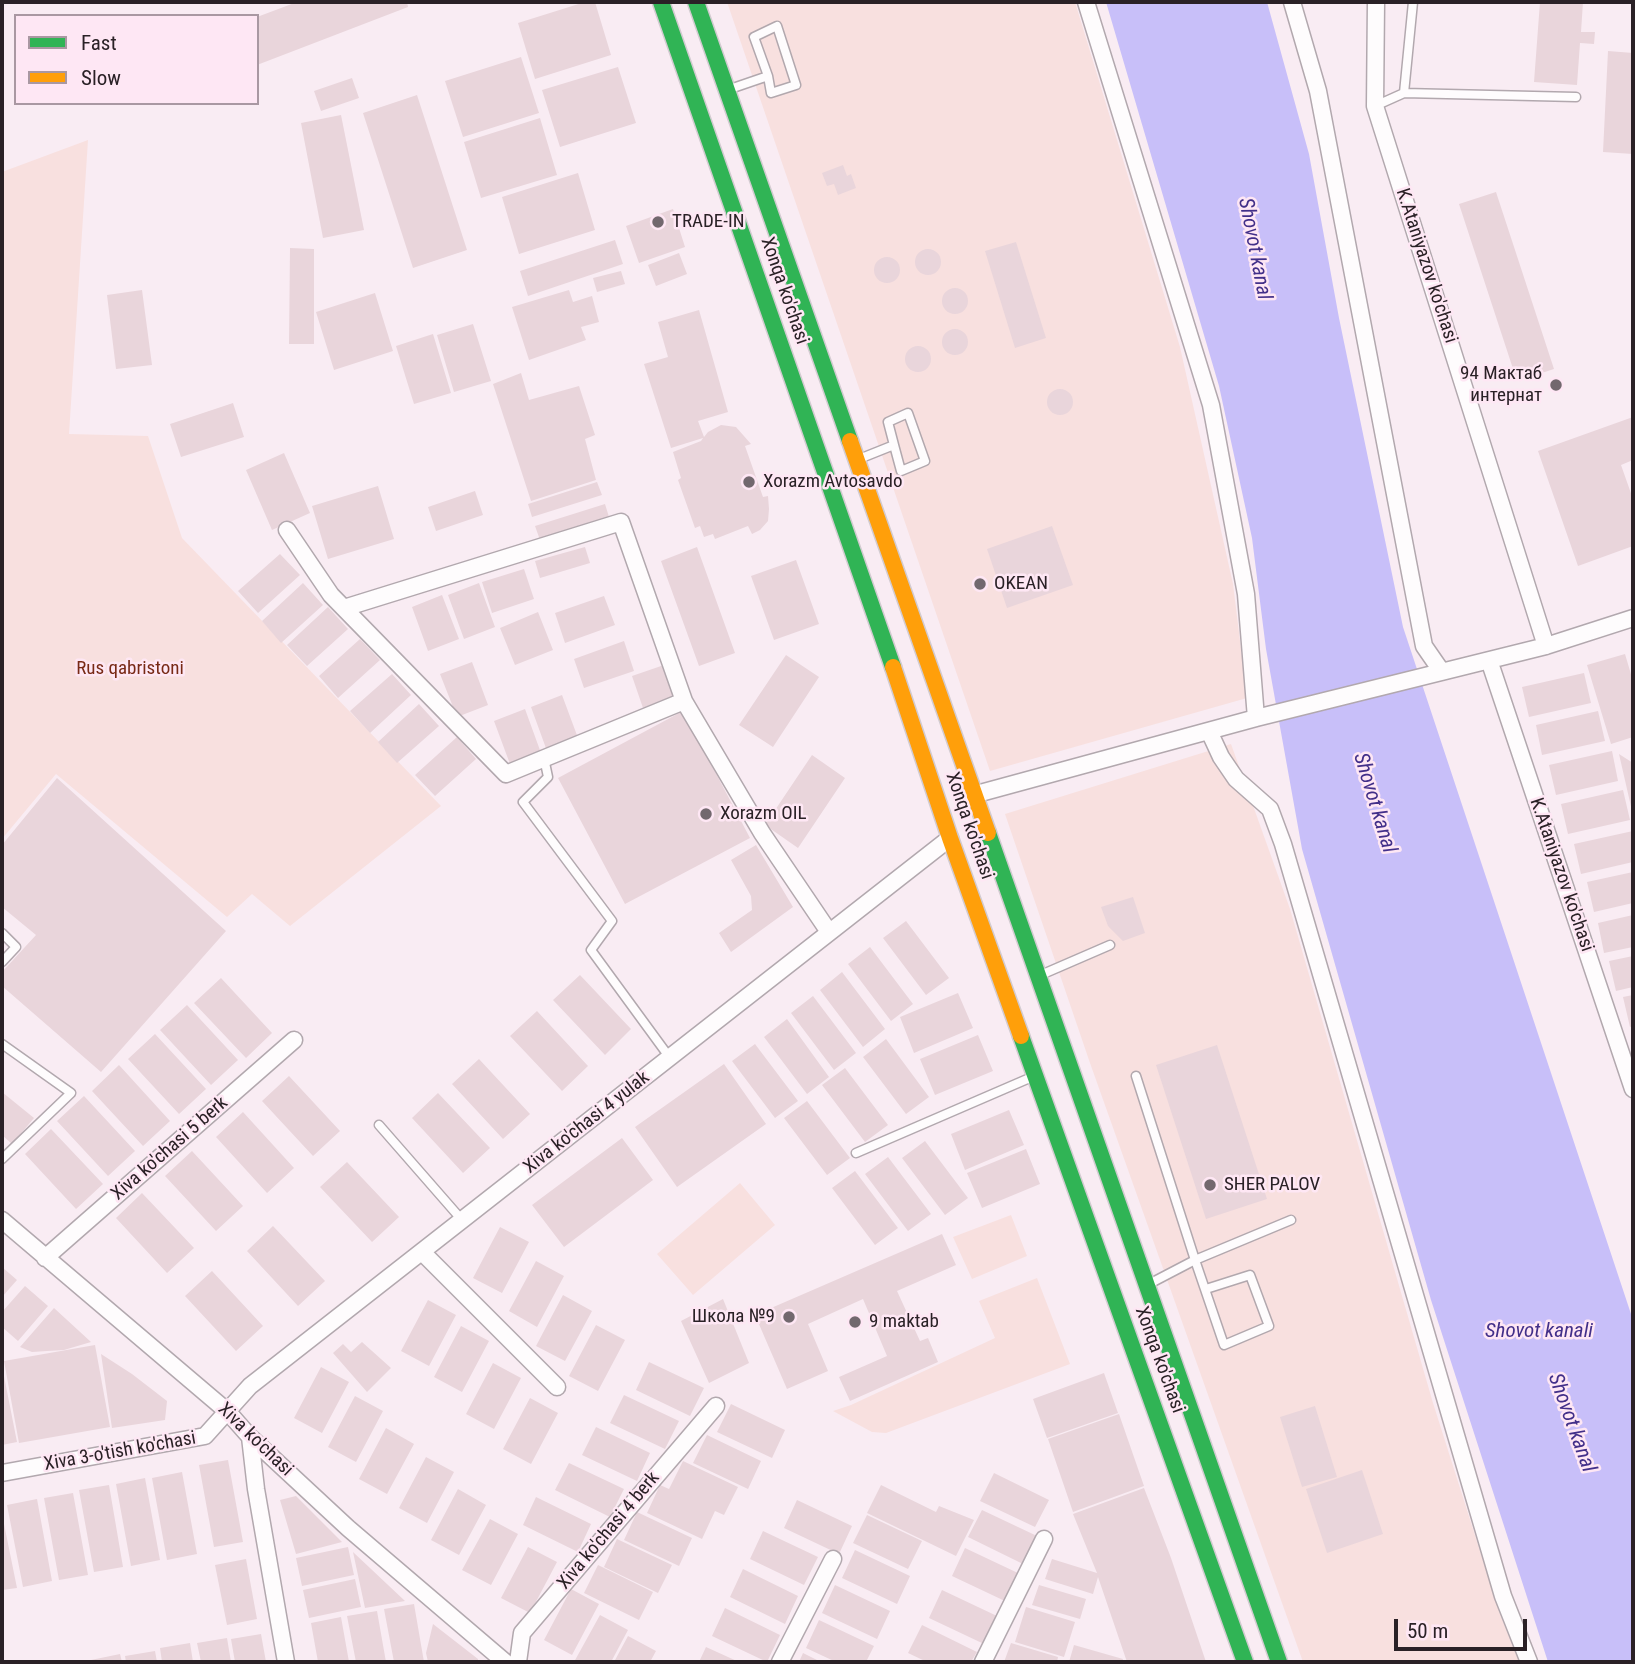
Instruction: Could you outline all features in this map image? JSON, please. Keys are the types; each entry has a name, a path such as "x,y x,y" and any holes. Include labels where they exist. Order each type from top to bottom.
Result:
{"main road":[{"name":"Xonqa ko'chasi","path":"661,2 950,838 1245,1662"},
{"name":"Xonqa ko'chasi","path":"696,2 1279,1662"},
{"path":"1236,1635 1265,1624"}],"street":[{"path":"1086,2 1211,405 1246,594 1256,718"},
{"path":"1292,2 1318,92 1424,646 1442,672"},
{"name":"K.Ataniyazov ko'chasi","path":"1376,2 1375,106 1546,646"},
{"path":"344,608 621,522 684,701 762,833 829,932"},
{"path":"287,530 331,595 506,774 684,701"},
{"path":"973,795 1256,718 1546,646 1633,618"},
{"name":"K.Ataniyazov ko'chasi","path":"1489,660 1633,1089"},
{"path":"1209,731 1221,757 1236,779 1270,809 1279,832 1503,1596 1529,1662"},
{"name":"Xiva ko'chasi 4 yulak","path":"228,1412 250,1386 950,838"},
{"name":"Xiva ko'chasi 5 berk","path":"45,1258 295,1040"},
{"name":"Xiva ko'chasi","path":"4,1226 228,1412 250,1437 348,1528 505,1662"},
{"path":"422,1252 557,1387"},
{"name":"Xiva ko'chasi 4 berk","path":"518,1662 522,1633 716,1406"},
{"name":"Xiva 3-o'tish ko'chasi","path":"2,1473 205,1436 228,1412"},
{"path":"250,1437 256,1489 286,1662"},
{"path":"984,1662 1044,1539"},
{"path":"780,1662 833,1559"}],"lane":[{"path":"1404,93 1413,2"},
{"path":"777,26 796,85 771,93 768,76 754,37 777,26"},
{"path":"727,90 768,76"},
{"path":"1375,106 1404,93 1576,97"},
{"path":"908,413 925,461 901,471 894,445 888,422 908,413"},
{"path":"856,460 894,445"},
{"path":"544,758 548,778 523,802 612,921 591,950 670,1058"},
{"path":"2,933 16,947 2,962"},
{"path":"1037,977 1110,945"},
{"path":"2,1044 71,1093 2,1158"},
{"path":"856,1153 1035,1076"},
{"path":"1136,1076 1224,1345 1269,1326 1250,1275 1206,1289"},
{"path":"379,1125 462,1220"},
{"path":"1146,1285 1195,1260 1291,1220"}],"green space":[{"path":"727,2 1075,2 1180,347 1233,584 1247,698 990,771"},
{"name":"Rus qabristoni","path":"88,140 69,434 148,436 182,538 441,806 290,926 252,894 227,917 56,774 2,839 2,172"},
{"path":"1231,744 1290,909 1433,1403 1500,1614 1519,1662 1303,1662 1090,1063 1005,814"},
{"path":"740,1183 775,1225 693,1295 657,1254"},
{"path":"1011,1215 1027,1256 972,1279 953,1237"},
{"path":"1037,1278 1070,1364 886,1433 872,1432 833,1411 995,1338 979,1301"}],"water":[{"name":"Shovot kanali","path":"1106,2 1267,2 1309,154 1339,318 1403,627 1633,1320 1633,1662 1548,1662 1431,1300 1302,849 1266,649 1252,538 1219,386"}],"building":[{"path":"297,2 407,2 408,7 259,64 259,16"},
{"path":"585,2 595,2 611,55 535,79 518,23"},
{"path":"1540,2 1583,2 1581,32 1595,32 1594,44 1580,43 1577,85 1534,82"},
{"path":"1608,51 1633,53 1633,154 1603,152"},
{"path":"521,57 539,113 463,137 445,81"},
{"path":"618,67 636,123 560,147 542,90"},
{"path":"352,78 359,98 321,111 314,91"},
{"path":"417,95 467,250 413,268 363,113"},
{"path":"341,115 364,230 323,238 301,123"},
{"path":"540,118 557,175 481,198 464,142"},
{"path":"843,165 847,176 851,174 856,188 838,195 834,184 827,186 822,173"},
{"path":"578,173 595,230 519,254 502,197"},
{"path":"1496,192 1554,369 1517,381 1459,204"},
{"path":"673,209 685,247 639,263 626,226"},
{"path":"615,240 623,264 528,296 520,271"},
{"path":"1016,242 1046,338 1015,348 985,251"},
{"path":"290,248 314,249 314,344 289,344"},
{"path":"928,249 937,253 941,262 937,271 928,275 919,271 915,262 919,253"},
{"path":"679,253 687,274 656,286 648,265"},
{"path":"887,257 896,261 900,270 896,279 887,283 878,279 874,270 878,261"},
{"path":"621,271 625,284 597,292 593,278"},
{"path":"955,288 964,292 968,301 964,310 955,314 946,310 942,301 946,292"},
{"path":"142,290 152,365 116,369 107,295"},
{"path":"569,290 573,302 592,296 599,322 581,327 586,340 529,360 512,307"},
{"path":"375,293 393,351 334,370 316,312"},
{"path":"699,310 728,412 698,421 704,437 721,425 736,427 751,444 745,446 763,497 768,496 769,509 768,521 752,534 748,526 715,539 713,534 704,537 700,526 695,528 678,480 681,478 673,452 703,438 671,448 644,364 668,357 658,322"},
{"path":"473,324 491,381 454,392 437,335"},
{"path":"955,329 964,333 968,342 964,351 955,355 946,351 942,342 946,333"},
{"path":"433,334 451,393 414,404 396,346"},
{"path":"918,346 927,350 931,359 927,368 918,372 909,368 905,359 909,350"},
{"path":"521,373 529,400 579,386 595,435 585,439 596,480 531,501 493,384"},
{"path":"1060,389 1069,393 1073,402 1069,411 1060,415 1051,411 1047,402 1051,393"},
{"path":"233,403 244,437 181,457 170,424"},
{"path":"1633,417 1633,460 1621,465 1633,499 1633,546 1578,566 1538,451"},
{"path":"284,453 310,513 272,530 246,470"},
{"path":"597,482 602,495 532,517 528,504"},
{"path":"378,486 394,539 328,559 312,506"},
{"path":"475,491 483,515 436,531 428,507"},
{"path":"605,504 609,517 540,540 535,526"},
{"path":"1052,526 1073,585 1007,608 987,549"},
{"path":"585,547 590,563 540,578 535,561"},
{"path":"697,547 735,653 699,666 661,561"},
{"path":"280,554 300,575 258,613 238,591"},
{"path":"796,560 819,624 774,640 751,576"},
{"path":"524,569 534,599 492,613 482,582"},
{"path":"303,583 323,605 281,643 262,621"},
{"path":"479,583 495,627 464,639 448,595"},
{"path":"442,595 459,639 428,651 412,607"},
{"path":"604,596 615,625 565,643 555,613"},
{"path":"328,607 348,629 307,666 287,645"},
{"path":"538,612 553,650 515,665 500,628"},
{"path":"360,639 380,660 338,698 319,676"},
{"path":"624,641 634,671 584,688 574,659"},
{"path":"1625,654 1633,681 1633,737 1611,744 1587,665"},
{"path":"786,655 819,677 773,747 739,725"},
{"path":"472,662 488,705 457,717 440,674"},
{"path":"664,665 675,696 643,708 632,676"},
{"path":"1584,673 1591,703 1529,717 1522,687"},
{"path":"392,674 411,695 370,733 350,711"},
{"path":"562,695 578,738 547,751 531,707"},
{"path":"419,704 439,726 397,763 378,742"},
{"path":"525,709 541,753 510,764 494,721"},
{"path":"683,711 750,838 625,904 558,778"},
{"path":"1598,711 1605,741 1542,755 1536,725"},
{"path":"457,737 476,759 435,796 415,775"},
{"path":"1612,751 1618,781 1556,795 1549,765"},
{"path":"1619,754 1633,763 1633,811 1632,811"},
{"path":"812,755 845,778 798,848 765,825"},
{"path":"57,778 226,931 101,1072 2,986 2,972 36,935 2,907 2,845"},
{"path":"1623,790 1630,820 1568,834 1561,804"},
{"path":"1633,831 1633,862 1581,874 1574,844"},
{"path":"756,845 793,907 731,952 719,933 752,910 751,896 731,860"},
{"path":"1633,872 1633,903 1594,912 1587,882"},
{"path":"1133,897 1145,933 1123,941 1108,926 1101,907"},
{"path":"1633,915 1633,947 1604,953 1598,923"},
{"path":"906,921 949,978 926,995 883,938"},
{"path":"870,947 913,1004 891,1021 848,964"},
{"path":"1633,956 1633,987 1616,991 1609,961"},
{"path":"842,972 885,1029 863,1047 820,990"},
{"path":"580,975 631,1029 605,1055 553,1000"},
{"path":"221,978 272,1033 246,1058 194,1003"},
{"path":"958,993 973,1028 914,1053 900,1017"},
{"path":"1633,995 1633,1026 1630,1027 1623,997"},
{"path":"813,996 856,1053 834,1070 791,1013"},
{"path":"187,1005 238,1060 211,1085 160,1030"},
{"path":"537,1011 588,1066 562,1091 510,1036"},
{"path":"787,1019 829,1077 807,1094 764,1037"},
{"path":"155,1034 206,1089 179,1114 128,1059"},
{"path":"978,1035 993,1071 935,1095 920,1059"},
{"path":"886,1039 929,1097 906,1114 863,1057"},
{"path":"755,1044 798,1101 775,1118 732,1061"},
{"path":"1217,1045 1267,1199 1206,1219 1156,1065"},
{"path":"479,1059 530,1114 503,1139 452,1084"},
{"path":"724,1064 766,1124 677,1187 635,1127"},
{"path":"119,1065 170,1121 143,1146 92,1091"},
{"path":"845,1068 888,1125 865,1142 822,1085"},
{"path":"289,1076 340,1131 313,1156 262,1101"},
{"path":"2,1092 34,1118 12,1144 2,1135"},
{"path":"438,1093 490,1148 463,1173 412,1118"},
{"path":"84,1096 135,1151 108,1176 57,1121"},
{"path":"807,1101 850,1158 827,1175 784,1118"},
{"path":"1009,1110 1024,1145 965,1170 951,1134"},
{"path":"243,1112 294,1168 267,1193 216,1137"},
{"path":"51,1129 103,1184 76,1209 25,1154"},
{"path":"622,1138 653,1180 564,1247 532,1205"},
{"path":"925,1141 968,1198 945,1215 902,1158"},
{"path":"1026,1149 1040,1184 982,1208 967,1173"},
{"path":"192,1151 243,1206 216,1231 165,1176"},
{"path":"888,1157 931,1214 908,1231 865,1174"},
{"path":"347,1162 399,1217 372,1242 320,1187"},
{"path":"855,1171 898,1228 875,1245 832,1188"},
{"path":"142,1193 194,1248 167,1273 116,1218"},
{"path":"273,1226 325,1281 298,1306 247,1251"},
{"path":"500,1227 529,1242 502,1293 473,1278"},
{"name":"Школа №9","path":"942,1234 956,1265 897,1291 920,1341 928,1338 938,1362 850,1401 839,1377 887,1356 863,1299 808,1324 828,1371 787,1389 755,1315"},
{"path":"536,1261 564,1276 537,1327 509,1311"},
{"path":"2,1267 17,1280 2,1297"},
{"path":"212,1271 263,1326 236,1351 185,1296"},
{"path":"25,1286 48,1306 18,1341 2,1327 2,1312"},
{"path":"563,1295 592,1311 565,1361 536,1346"},
{"path":"723,1299 749,1363 709,1383 681,1321"},
{"path":"428,1300 456,1315 429,1366 401,1351"},
{"path":"54,1308 91,1342 64,1350 32,1352 20,1347"},
{"path":"596,1325 625,1340 598,1391 569,1376"},
{"path":"461,1326 489,1341 462,1392 434,1377"},
{"path":"362,1342 391,1368 367,1392 333,1353 343,1344 351,1352"},
{"path":"95,1345 110,1427 19,1443 4,1361"},
{"path":"101,1354 167,1401 165,1420 112,1428"},
{"path":"649,1362 704,1388 690,1416 636,1390"},
{"path":"493,1363 521,1378 494,1429 466,1414"},
{"path":"2,1366 17,1442 2,1445"},
{"path":"321,1367 349,1382 322,1433 294,1418"},
{"path":"1104,1373 1118,1413 1047,1438 1033,1399"},
{"path":"624,1395 679,1421 665,1449 610,1423"},
{"path":"355,1396 383,1411 356,1462 328,1447"},
{"path":"530,1398 558,1413 531,1464 503,1449"},
{"path":"731,1404 785,1430 772,1458 717,1432"},
{"path":"1315,1406 1337,1477 1302,1487 1280,1417"},
{"path":"1119,1414 1144,1486 1073,1512 1048,1439"},
{"path":"596,1427 650,1453 637,1481 582,1455"},
{"path":"386,1428 414,1444 387,1494 359,1479"},
{"path":"707,1435 761,1461 748,1489 693,1463"},
{"path":"426,1457 454,1472 427,1523 399,1508"},
{"path":"228,1460 243,1542 214,1547 199,1465"},
{"path":"683,1461 738,1487 724,1515 715,1511 702,1539 647,1513 660,1485 669,1489"},
{"path":"569,1463 624,1489 610,1517 555,1490"},
{"path":"1362,1470 1383,1534 1327,1553 1306,1489"},
{"path":"182,1472 197,1554 167,1560 152,1478"},
{"path":"994,1473 1049,1500 1035,1527 980,1501"},
{"path":"145,1478 160,1560 131,1566 116,1484"},
{"path":"109,1485 123,1567 94,1572 79,1490"},
{"path":"881,1485 936,1512 939,1506 974,1520 956,1556 867,1513"},
{"path":"1144,1488 1206,1662 1127,1662 1098,1577 1093,1594 1045,1579 1052,1559 1097,1573 1073,1514"},
{"path":"458,1489 486,1505 459,1555 431,1540"},
{"path":"73,1493 88,1575 59,1580 44,1498"},
{"path":"296,1496 342,1542 296,1554 280,1500"},
{"path":"536,1497 591,1524 578,1552 523,1525"},
{"path":"37,1499 52,1581 23,1587 7,1505"},
{"path":"797,1500 852,1526 839,1554 784,1528"},
{"path":"982,1510 1037,1536 1023,1564 968,1537"},
{"path":"637,1512 692,1538 679,1566 624,1540"},
{"path":"2,1514 17,1588 2,1590"},
{"path":"867,1515 922,1541 908,1569 853,1543"},
{"path":"490,1519 518,1534 491,1585 462,1570"},
{"path":"763,1531 818,1557 804,1585 750,1559"},
{"path":"617,1539 672,1565 658,1593 604,1567"},
{"path":"348,1547 354,1575 302,1586 296,1558"},
{"path":"528,1547 557,1562 530,1613 501,1598"},
{"path":"965,1548 1020,1574 1007,1602 952,1576"},
{"path":"855,1550 910,1576 897,1604 842,1578"},
{"path":"353,1552 405,1601 365,1608"},
{"path":"246,1559 257,1619 227,1625 215,1565"},
{"path":"598,1565 653,1592 639,1620 584,1593"},
{"path":"743,1569 798,1596 785,1624 730,1597"},
{"path":"355,1579 361,1607 309,1618 303,1590"},
{"path":"835,1585 890,1611 877,1639 822,1613"},
{"path":"1039,1585 1086,1599 1080,1619 1032,1605"},
{"path":"571,1589 599,1604 572,1655 544,1640"},
{"path":"942,1590 997,1616 984,1644 929,1618"},
{"path":"414,1604 424,1662 394,1662 384,1609"},
{"path":"1026,1607 1075,1622 1064,1657 1015,1642"},
{"path":"725,1608 780,1635 767,1662 712,1636"},
{"path":"377,1611 386,1662 356,1662 347,1616"},
{"path":"600,1615 628,1630 611,1662 574,1662"},
{"path":"341,1617 349,1662 318,1662 311,1623"},
{"path":"819,1620 874,1646 866,1662 836,1662 806,1648"},
{"path":"433,1624 478,1659 478,1662 428,1662 426,1653"},
{"path":"922,1625 977,1652 971,1662 927,1662 908,1653"},
{"path":"261,1634 266,1662 235,1662 231,1639"},
{"path":"628,1636 656,1651 650,1662 614,1662"},
{"path":"227,1638 231,1662 201,1662 197,1643"},
{"path":"190,1643 193,1662 162,1662 160,1648"},
{"path":"1011,1643 1058,1657 1057,1662 1004,1662"},
{"path":"1074,1645 1123,1659 1122,1662 1069,1662"},
{"path":"706,1647 739,1662 699,1662"},
{"path":"155,1651 157,1662 126,1662 125,1656"},
{"path":"803,1653 821,1662 799,1662"},
{"path":"120,1654 122,1662 91,1662 91,1660"}],"traffic: fast":[{"path":"661,2 893,667"},
{"path":"696,2 850,441"},
{"path":"988,833 1279,1662"},
{"path":"1021,1036 1245,1662"}],"traffic: slow":[{"path":"850,441 988,833"},
{"path":"893,667 950,838 1021,1036"}],"place":[{"name":"TRADE-IN","path":"658,222"},
{"name":"94 Мактаб интернат","path":"1556,385"},
{"name":"Xorazm Avtosavdo","path":"749,482"},
{"name":"OKEAN","path":"980,584"},
{"name":"Xorazm OIL","path":"706,814"},
{"name":"SHER PALOV","path":"1210,1185"},
{"name":"Школа №9","path":"789,1317"},
{"name":"9 maktab","path":"855,1322"}],"water label":[{"name":"Shovot kanal","path":"1254,249"},
{"name":"Shovot kanal","path":"1374,803"},
{"name":"Shovot kanal","path":"1571,1423"}]}
